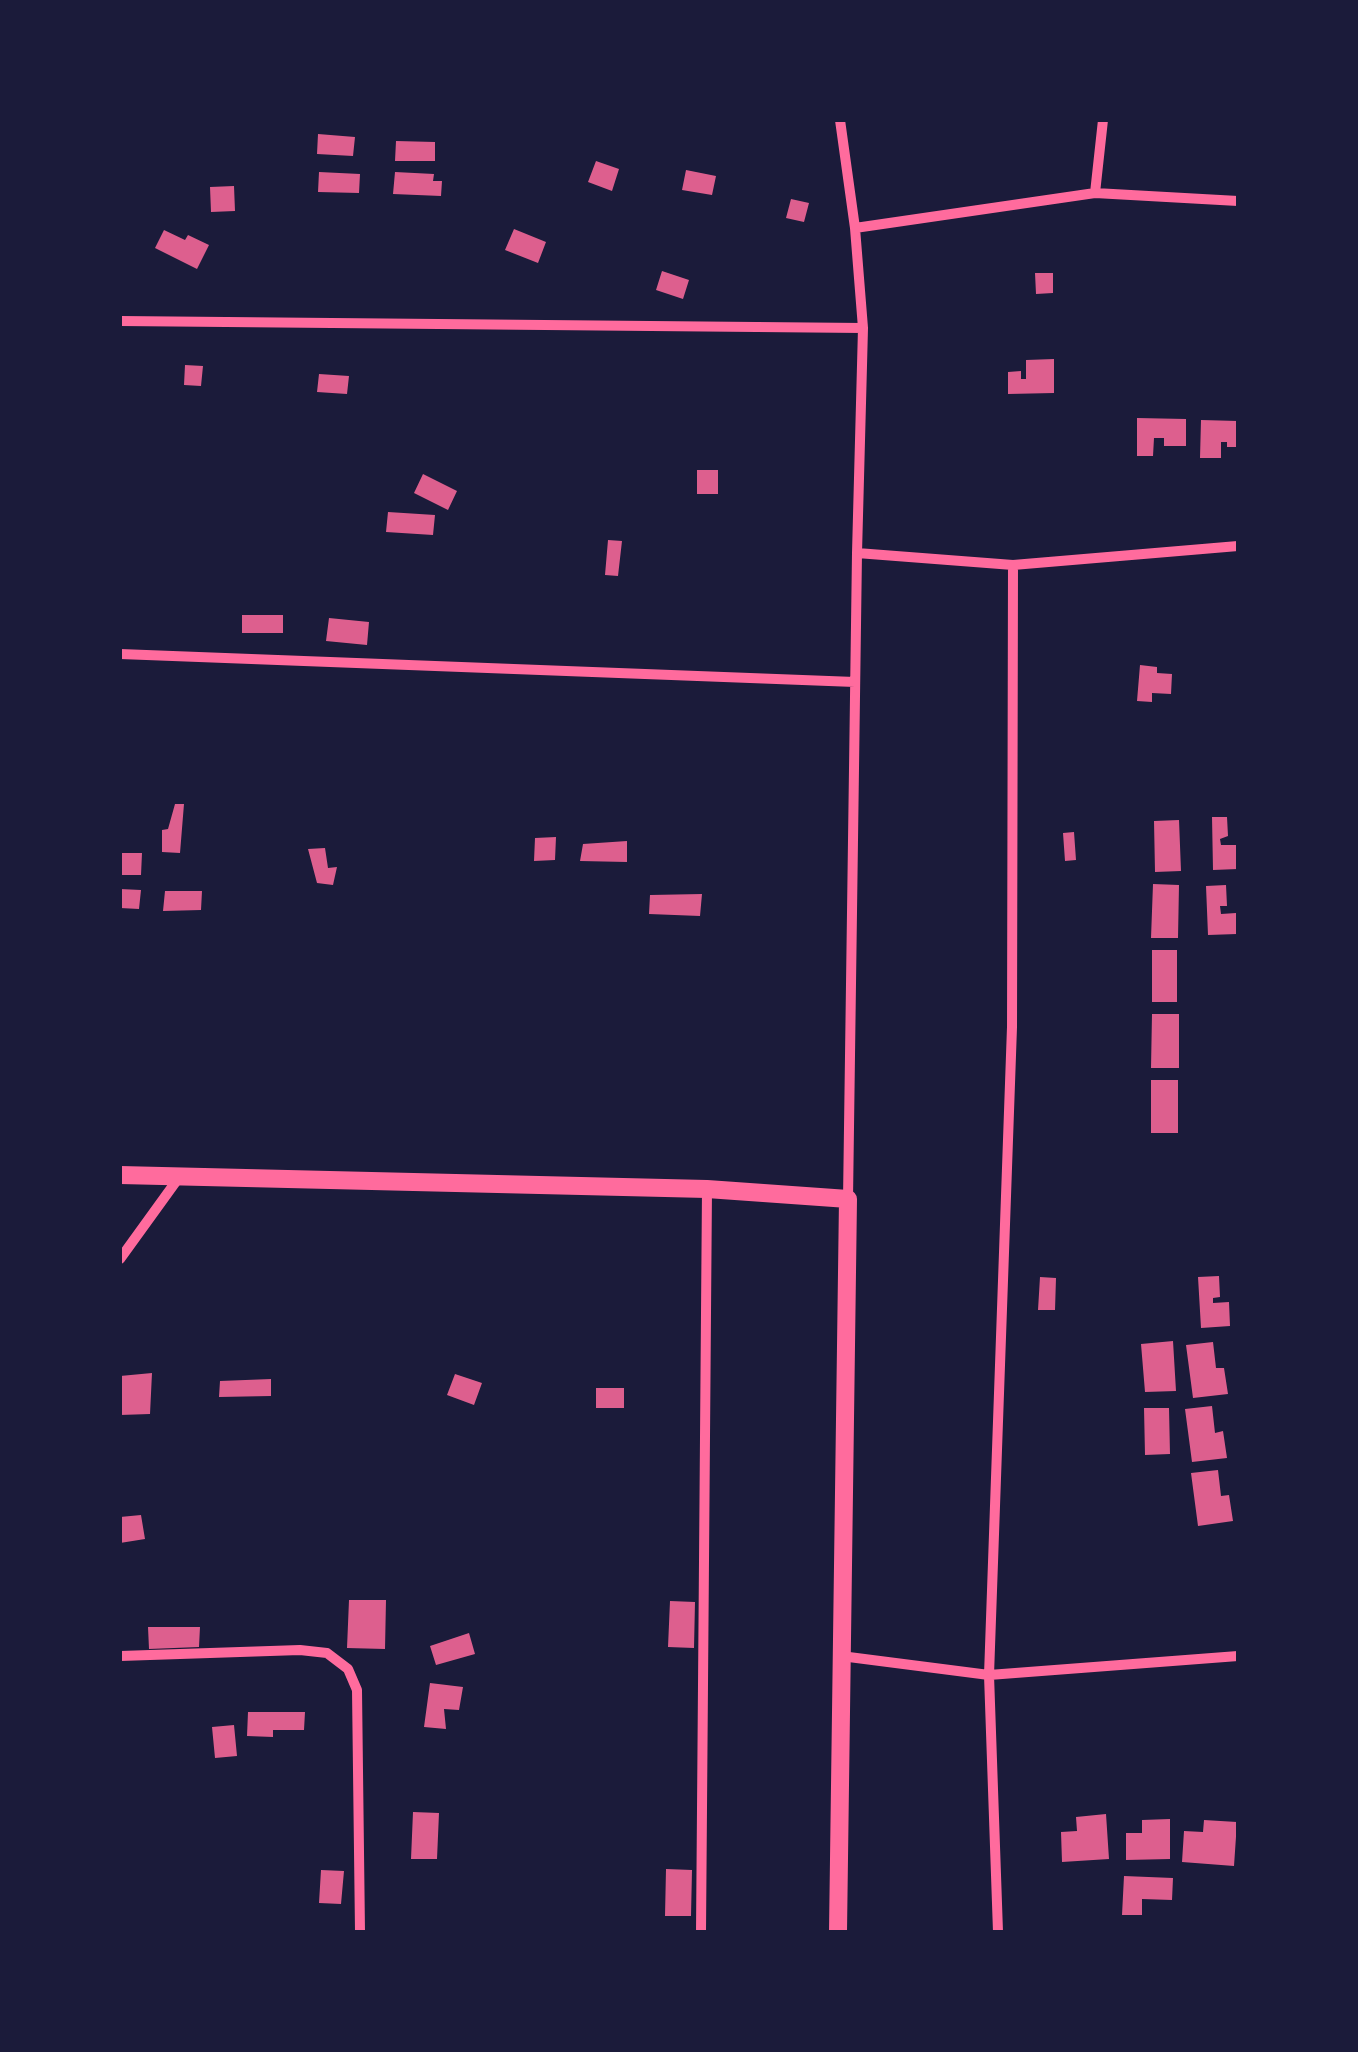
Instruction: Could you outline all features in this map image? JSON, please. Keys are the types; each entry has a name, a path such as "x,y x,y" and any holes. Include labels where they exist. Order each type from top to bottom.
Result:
{"street":[{"path":"838,1932 863,328 855,228 840,120"},
{"path":"1095,193 1103,120"},
{"path":"855,228 1095,193 1238,201"},
{"path":"120,321 863,328"},
{"path":"857,553 1013,566 1238,546"},
{"path":"998,1932 989,1676 1012,1028 1013,566"},
{"path":"120,654 855,682"},
{"path":"120,1175 707,1189 848,1200"},
{"path":"120,1259 181,1176"},
{"path":"701,1932 707,1189"},
{"path":"120,1656 300,1650 327,1653 348,1669 357,1690 360,1932"},
{"path":"842,1656 989,1676 1238,1656"}],"building":[{"path":"318,134 355,137 353,156 317,154"},
{"path":"396,141 435,142 435,161 395,161"},
{"path":"596,161 619,169 612,191 588,182"},
{"path":"686,170 716,176 712,195 682,190"},
{"path":"319,172 360,174 359,193 318,192"},
{"path":"395,172 434,174 433,181 442,181 441,196 393,194"},
{"path":"234,186 235,211 211,212 210,187"},
{"path":"791,199 809,203 804,222 786,218"},
{"path":"514,229 546,242 538,263 505,250"},
{"path":"164,230 209,245 197,269 155,248"},
{"path":"662,271 689,280 683,299 656,290"},
{"path":"1035,273 1053,273 1053,293 1036,294"},
{"path":"1054,359 1054,393 1008,394 1008,372 1021,371 1021,379 1026,379 1026,360"},
{"path":"185,365 203,366 201,386 184,385"},
{"path":"319,374 349,376 347,394 317,392"},
{"path":"1137,418 1186,419 1186,446 1164,446 1164,438 1154,438 1153,456 1137,456"},
{"path":"1201,420 1238,421 1238,447 1227,447 1227,442 1221,442 1221,458 1200,458"},
{"path":"697,470 718,470 718,494 697,494"},
{"path":"423,474 457,491 448,510 414,493"},
{"path":"388,512 435,515 433,535 386,532"},
{"path":"608,540 622,541 618,576 605,575"},
{"path":"242,615 283,615 283,633 242,633"},
{"path":"329,618 369,622 367,645 326,641"},
{"path":"1140,665 1157,667 1157,673 1172,674 1171,694 1152,693 1152,702 1137,701"},
{"path":"175,804 184,804 180,853 162,852 162,830 168,829"},
{"path":"1212,817 1227,817 1228,836 1220,839 1221,845 1237,845 1238,869 1213,870"},
{"path":"1179,820 1181,871 1155,872 1154,821"},
{"path":"1074,832 1076,860 1065,861 1063,833"},
{"path":"556,837 555,860 534,861 535,838"},
{"path":"627,841 627,862 580,861 583,844"},
{"path":"325,848 328,868 337,867 333,885 317,883 308,849"},
{"path":"120,853 142,853 141,875 120,875"},
{"path":"1153,884 1179,885 1178,938 1151,938"},
{"path":"1226,885 1227,906 1220,906 1221,914 1236,913 1237,934 1208,935 1206,886"},
{"path":"120,889 141,890 139,909 120,908"},
{"path":"165,891 202,891 201,910 163,911"},
{"path":"702,894 700,916 649,914 650,895"},
{"path":"1152,950 1177,950 1177,1002 1152,1002"},
{"path":"1152,1014 1179,1014 1179,1068 1151,1068"},
{"path":"1151,1080 1178,1080 1178,1133 1151,1133"},
{"path":"1219,1276 1220,1297 1213,1298 1213,1303 1229,1302 1230,1326 1201,1328 1198,1277"},
{"path":"1040,1277 1056,1278 1055,1310 1038,1310"},
{"path":"1173,1341 1176,1391 1145,1392 1141,1344"},
{"path":"1213,1342 1216,1368 1224,1368 1228,1394 1193,1398 1186,1345"},
{"path":"152,1373 150,1414 120,1415 120,1376"},
{"path":"455,1374 482,1383 474,1405 447,1395"},
{"path":"271,1379 271,1396 219,1397 220,1381"},
{"path":"596,1388 624,1388 624,1408 596,1408"},
{"path":"1212,1406 1215,1433 1223,1431 1227,1458 1192,1462 1185,1409"},
{"path":"1144,1408 1169,1408 1170,1454 1145,1455"},
{"path":"1218,1470 1221,1496 1229,1495 1233,1521 1198,1526 1191,1473"},
{"path":"141,1515 145,1539 120,1543 120,1517"},
{"path":"349,1600 386,1600 385,1649 347,1648"},
{"path":"670,1601 695,1602 694,1648 668,1647"},
{"path":"148,1627 200,1627 199,1647 149,1649"},
{"path":"469,1633 475,1654 436,1665 430,1646"},
{"path":"430,1683 463,1687 459,1710 444,1709 446,1729 424,1727"},
{"path":"248,1712 305,1712 304,1730 273,1730 273,1737 247,1736"},
{"path":"234,1725 237,1756 215,1758 212,1727"},
{"path":"413,1812 439,1813 437,1859 411,1859"},
{"path":"1106,1814 1109,1859 1062,1862 1061,1832 1077,1831 1076,1817"},
{"path":"1170,1819 1170,1859 1126,1860 1126,1833 1142,1833 1142,1820"},
{"path":"1204,1820 1237,1822 1234,1866 1182,1862 1184,1831 1203,1832"},
{"path":"666,1869 692,1870 691,1916 665,1916"},
{"path":"321,1870 344,1871 341,1904 319,1903"},
{"path":"1124,1876 1173,1878 1172,1900 1142,1899 1142,1915 1122,1915"}]}
